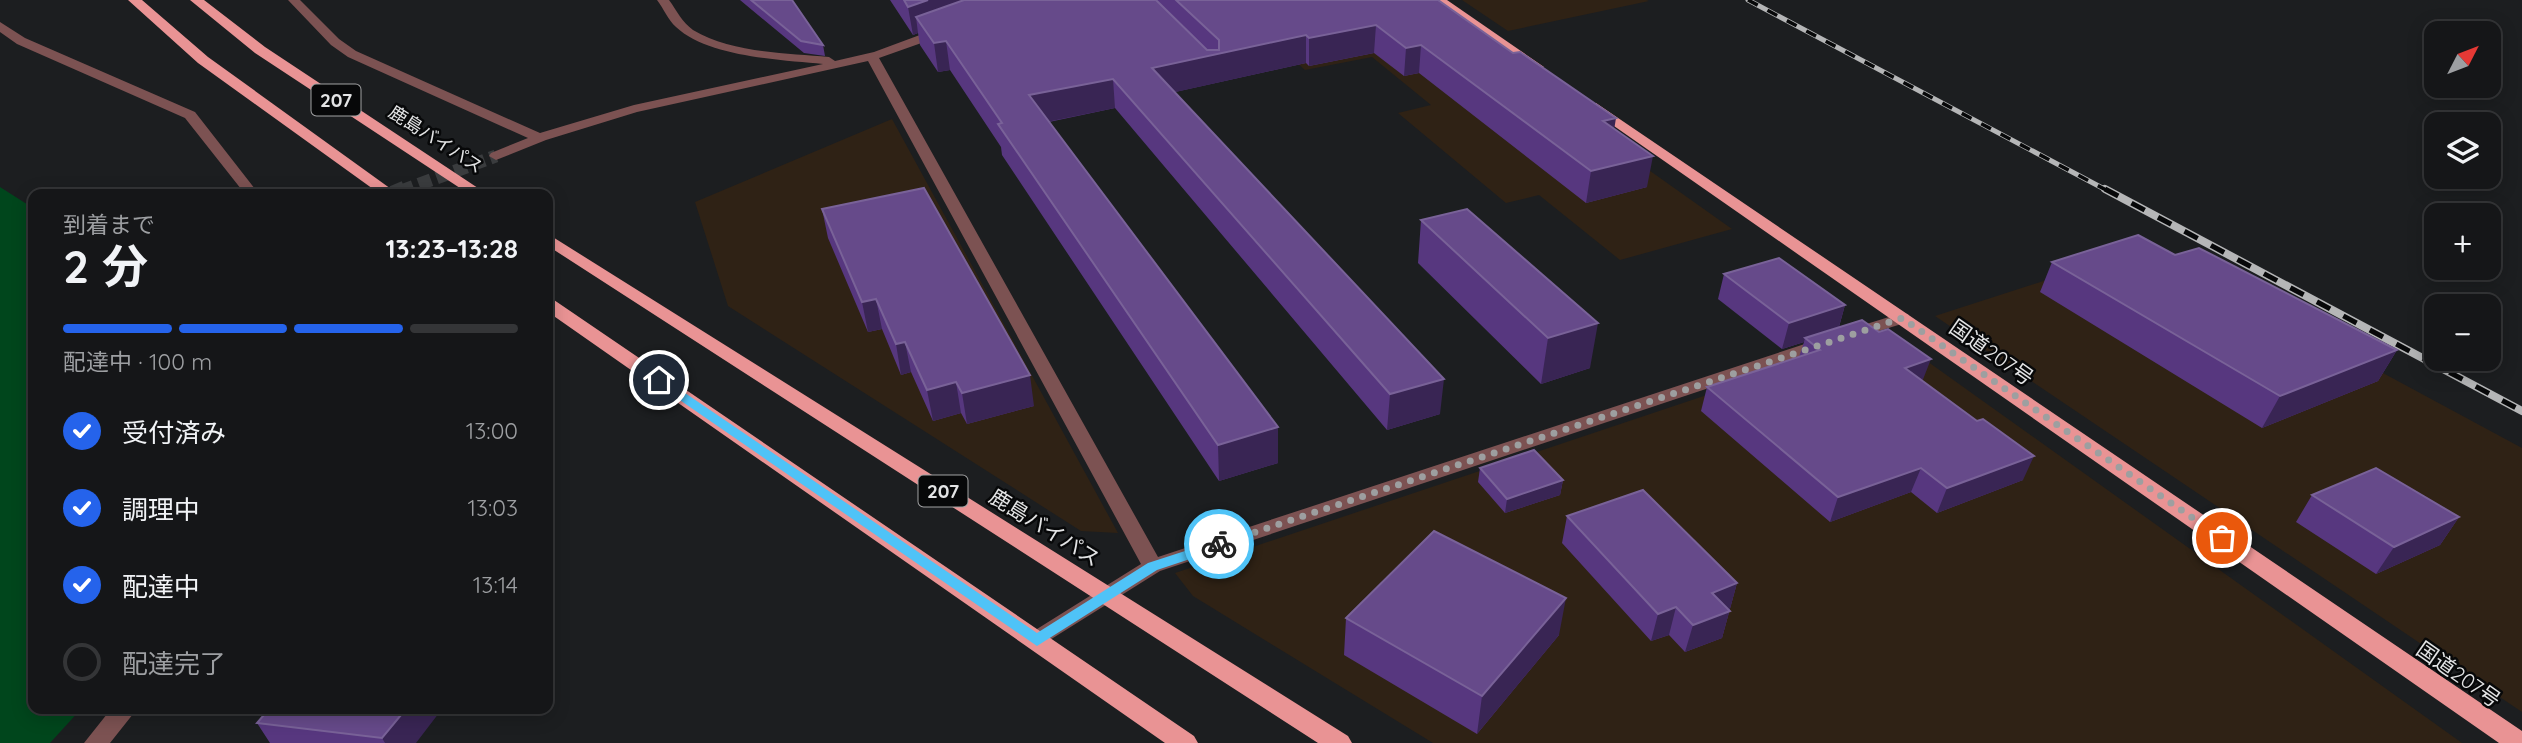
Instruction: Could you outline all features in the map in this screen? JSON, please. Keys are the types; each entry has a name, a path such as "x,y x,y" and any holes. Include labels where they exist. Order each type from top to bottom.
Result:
{"highway":[{"name":"207","path":"134,0 203,60 383,189"},
{"name":"鹿島バイパス","path":"196,0 260,50 471,189"},
{"path":"1439,0 1550,76"},
{"name":"国道207号","path":"1584,99 2519,743"},
{"name":"鹿島バイパス","path":"553,242 1339,743"},
{"path":"553,307 1185,743"}],"street":[{"path":"294,0 335,42 352,54 537,137"},
{"path":"663,0 679,24 703,40 752,51 842,63"},
{"path":"0,26 21,41 190,116 248,189"},
{"path":"496,156 537,137 670,98 872,56 957,26"},
{"path":"872,56 1153,566"},
{"path":"1037,640 1153,566 1902,318"},
{"path":"96,743 121,714"}],"shaded area":[{"path":"1409,0 1732,229 1620,260 1539,195 1506,203 1398,113 1431,105 1372,57 1305,70 1251,22"},
{"path":"1462,0 1646,0 1649,1 1508,31"},
{"path":"892,119 1118,533 1081,531 728,306 695,202"},
{"path":"2149,247 2522,448 2522,712 1935,316"},
{"path":"1889,334 2462,743 1433,743 1193,596 1175,573"}],"green space":[{"path":"0,187 28,205 28,714 76,714 50,743 0,743"}],"building":[{"path":"751,0 792,0 823,45 801,41"},
{"path":"904,0 928,0 908,7"},
{"path":"964,0 1156,0 1207,50 1219,50 1219,40 1176,0 1438,0 1513,53 1520,52 1616,118 1603,121 1653,156 1591,171 1421,45 1406,48 1376,25 1309,38 1306,35 1152,68 1444,379 1390,394 1113,79 1029,95 1278,427 1218,445 998,124 1002,123 946,41 934,43 916,17"},
{"path":"924,188 1030,375 962,393 956,382 927,390 905,342 896,344 876,299 862,302 822,209"},
{"path":"1467,209 1598,323 1548,338 1421,220"},
{"path":"2138,235 2175,255 2199,248 2397,350 2280,396 2052,262"},
{"path":"1779,258 1845,305 1789,323 1724,274"},
{"path":"1862,320 1879,332 1888,329 1931,359 1905,368 1977,421 1983,419 2034,456 1947,488 1921,468 1838,497 1707,387 1820,350 1805,338"},
{"path":"1534,450 1563,480 1507,499 1480,468"},
{"path":"2376,468 2459,517 2394,547 2312,495"},
{"path":"1643,490 1737,583 1712,593 1730,611 1693,625 1676,607 1658,614 1567,516"},
{"path":"1434,531 1566,598 1482,696 1346,618"},
{"path":"265,714 402,714 382,738 257,723"}],"tunnel":[{"path":"406,189 496,156"}],"railway":[{"path":"1748,0 2108,191"},
{"path":"2105,189 2522,411"}],"way so far":[{"path":"1219,544 1902,318 2222,538"}],"route":[{"path":"659,380 1037,640 1153,566 1219,544"}]}
